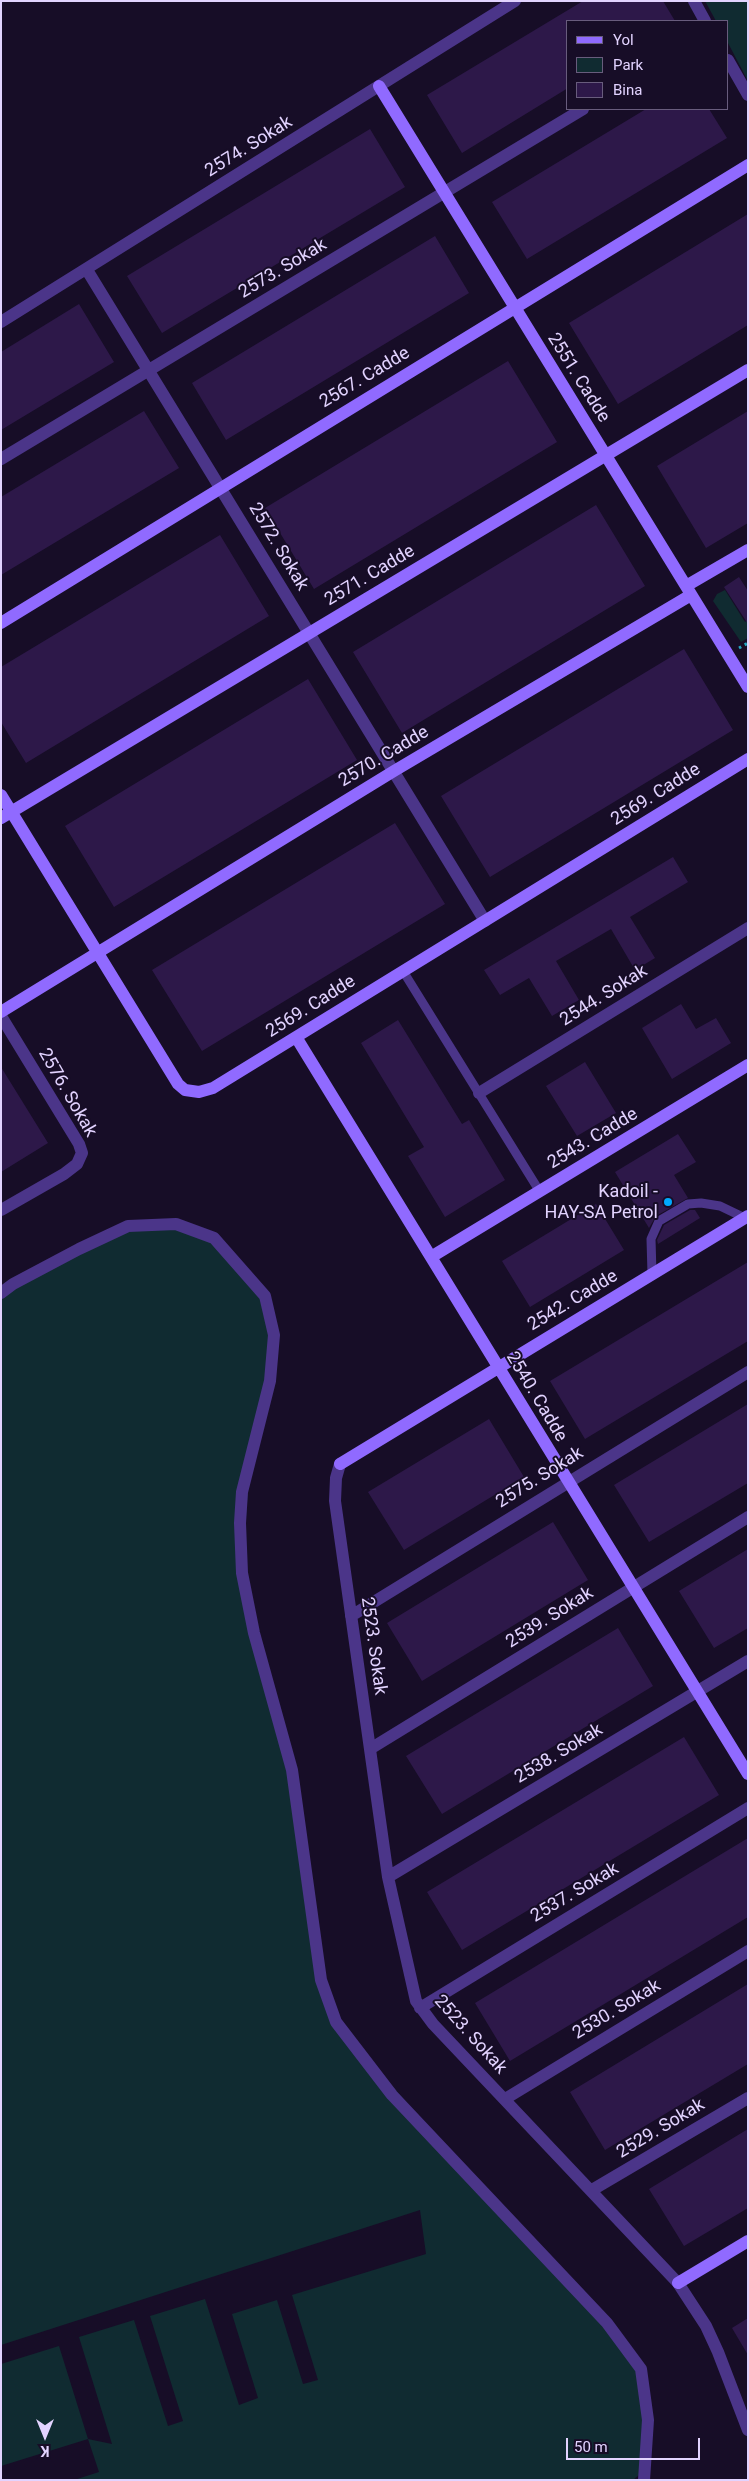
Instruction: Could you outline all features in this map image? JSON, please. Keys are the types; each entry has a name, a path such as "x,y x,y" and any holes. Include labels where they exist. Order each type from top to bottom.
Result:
{"street":[{"name":"2574. Sokak","path":"1,322 516,1"},
{"path":"694,1 704,20"},
{"path":"729,62 748,95"},
{"name":"2551. Cadde","path":"379,86 748,687"},
{"name":"2573. Sokak","path":"1,459 581,110"},
{"name":"2567. Cadde","path":"1,623 748,165"},
{"name":"2572. Sokak","path":"87,270 485,920"},
{"name":"2571. Cadde","path":"6,815 748,370"},
{"name":"2570. Cadde","path":"1,1014 688,590 748,550"},
{"name":"2569. Cadde","path":"1,795 6,815 98,953 178,1084 185,1090 199,1092 213,1088 748,759"},
{"name":"2544. Sokak","path":"479,1094 748,928"},
{"name":"2576. Sokak","path":"1,1014 79,1144 82,1153 77,1164 64,1174 1,1210"},
{"name":"2540. Cadde","path":"296,1037 632,1588 748,1774"},
{"name":"2543. Cadde","path":"430,1257 748,1065"},
{"name":"2542. Cadde","path":"340,1464 746,1217"},
{"path":"1,1293 13,1284 78,1249 128,1226 176,1224 214,1238 265,1296 274,1336 270,1381 242,1492 240,1523 242,1573 254,1633 292,1770 321,1980 336,2022 392,2095 607,2322 641,2369 648,2420 644,2480"},
{"name":"2575. Sokak","path":"351,1616 748,1372"},
{"name":"2523. Sokak","path":"340,1464 336,1478 335,1501 388,1877 413,1992 420,2008 678,2283 714,2343 748,2430"},
{"name":"2539. Sokak","path":"370,1749 748,1517"},
{"name":"2538. Sokak","path":"388,1877 748,1661"},
{"name":"2537. Sokak","path":"420,2008 748,1808"},
{"name":"2530. Sokak","path":"505,2099 748,1952"},
{"name":"2529. Sokak","path":"592,2190 748,2098"},
{"path":"678,2283 748,2241"}],"lane":[{"path":"404,971 540,1192"},
{"path":"652,1274 651,1239 659,1221 688,1204 701,1203 720,1206 746,1217"}],"path":[{"path":"737,648 742,656"}],"green space":[{"path":"705,1 748,1 748,81 729,45 729,20 715,20"},
{"path":"725,590 745,622 748,620 748,638 741,642 713,601 717,594"},
{"path":"176,1224 214,1238 265,1296 274,1335 251,1449 242,1573 292,1770 310,1913 336,2022 641,2369 645,2470 633,2480 74,2480 99,2472 88,2439 112,2444 79,2337 134,2320 168,2426 183,2421 150,2316 205,2299 239,2405 258,2398 232,2314 277,2300 303,2384 318,2380 292,2295 426,2254 420,2210 1,2345 1,1293 128,1226"},
{"path":"59,2346 88,2439 1,2466 1,2364"}],"building":[{"path":"583,1 663,1 674,20 566,20 566,89 462,153 427,95"},
{"path":"644,110 710,110 727,138 527,259 492,202"},
{"path":"370,129 405,187 162,333 127,276"},
{"path":"748,214 748,325 618,404 569,323"},
{"path":"435,236 469,293 226,440 192,383"},
{"path":"79,304 114,362 1,430 1,352"},
{"path":"508,361 557,442 314,589 265,508"},
{"path":"144,411 179,468 1,575 1,497"},
{"path":"748,411 748,523 706,548 657,466"},
{"path":"596,505 645,586 402,733 353,652"},
{"path":"220,535 269,616 26,763 1,722 1,667"},
{"path":"739,577 748,591 748,624 724,587"},
{"path":"684,649 733,730 490,877 441,796"},
{"path":"308,679 357,760 114,907 65,826"},
{"path":"395,823 445,904 202,1051 152,970"},
{"path":"673,857 688,882 630,917 655,958 635,970 611,929 556,961 579,1000 552,1016 529,978 500,995 484,970"},
{"path":"681,1004 696,1029 716,1018 731,1043 672,1079 642,1028"},
{"path":"398,1020 462,1124 469,1120 505,1180 445,1217 408,1156 424,1147 361,1043"},
{"path":"585,1062 616,1113 577,1136 546,1086"},
{"path":"1,1067 48,1143 1,1172"},
{"path":"678,1134 696,1162 674,1175 688,1198 656,1216 649,1228 615,1172"},
{"path":"596,1204 624,1250 530,1307 502,1261"},
{"path":"690,1210 695,1210 700,1218 658,1244 657,1240 664,1225"},
{"path":"748,1262 748,1341 585,1439 550,1381"},
{"path":"748,1404 748,1483 649,1542 614,1485"},
{"path":"489,1419 524,1477 404,1550 368,1492"},
{"path":"553,1522 588,1580 422,1681 387,1623"},
{"path":"748,1549 748,1628 714,1648 679,1591"},
{"path":"618,1628 653,1686 442,1814 406,1756"},
{"path":"684,1737 719,1795 462,1950 427,1892"},
{"path":"748,1838 748,1917 510,2061 475,2003"},
{"path":"748,1984 748,2064 605,2150 570,2092"},
{"path":"748,2129 748,2208 684,2246 649,2189"},
{"path":"748,2318 748,2355 732,2328"}],"place":[{"name":"Kadoil - HAY-SA Petrol","path":"668,1202"}]}
